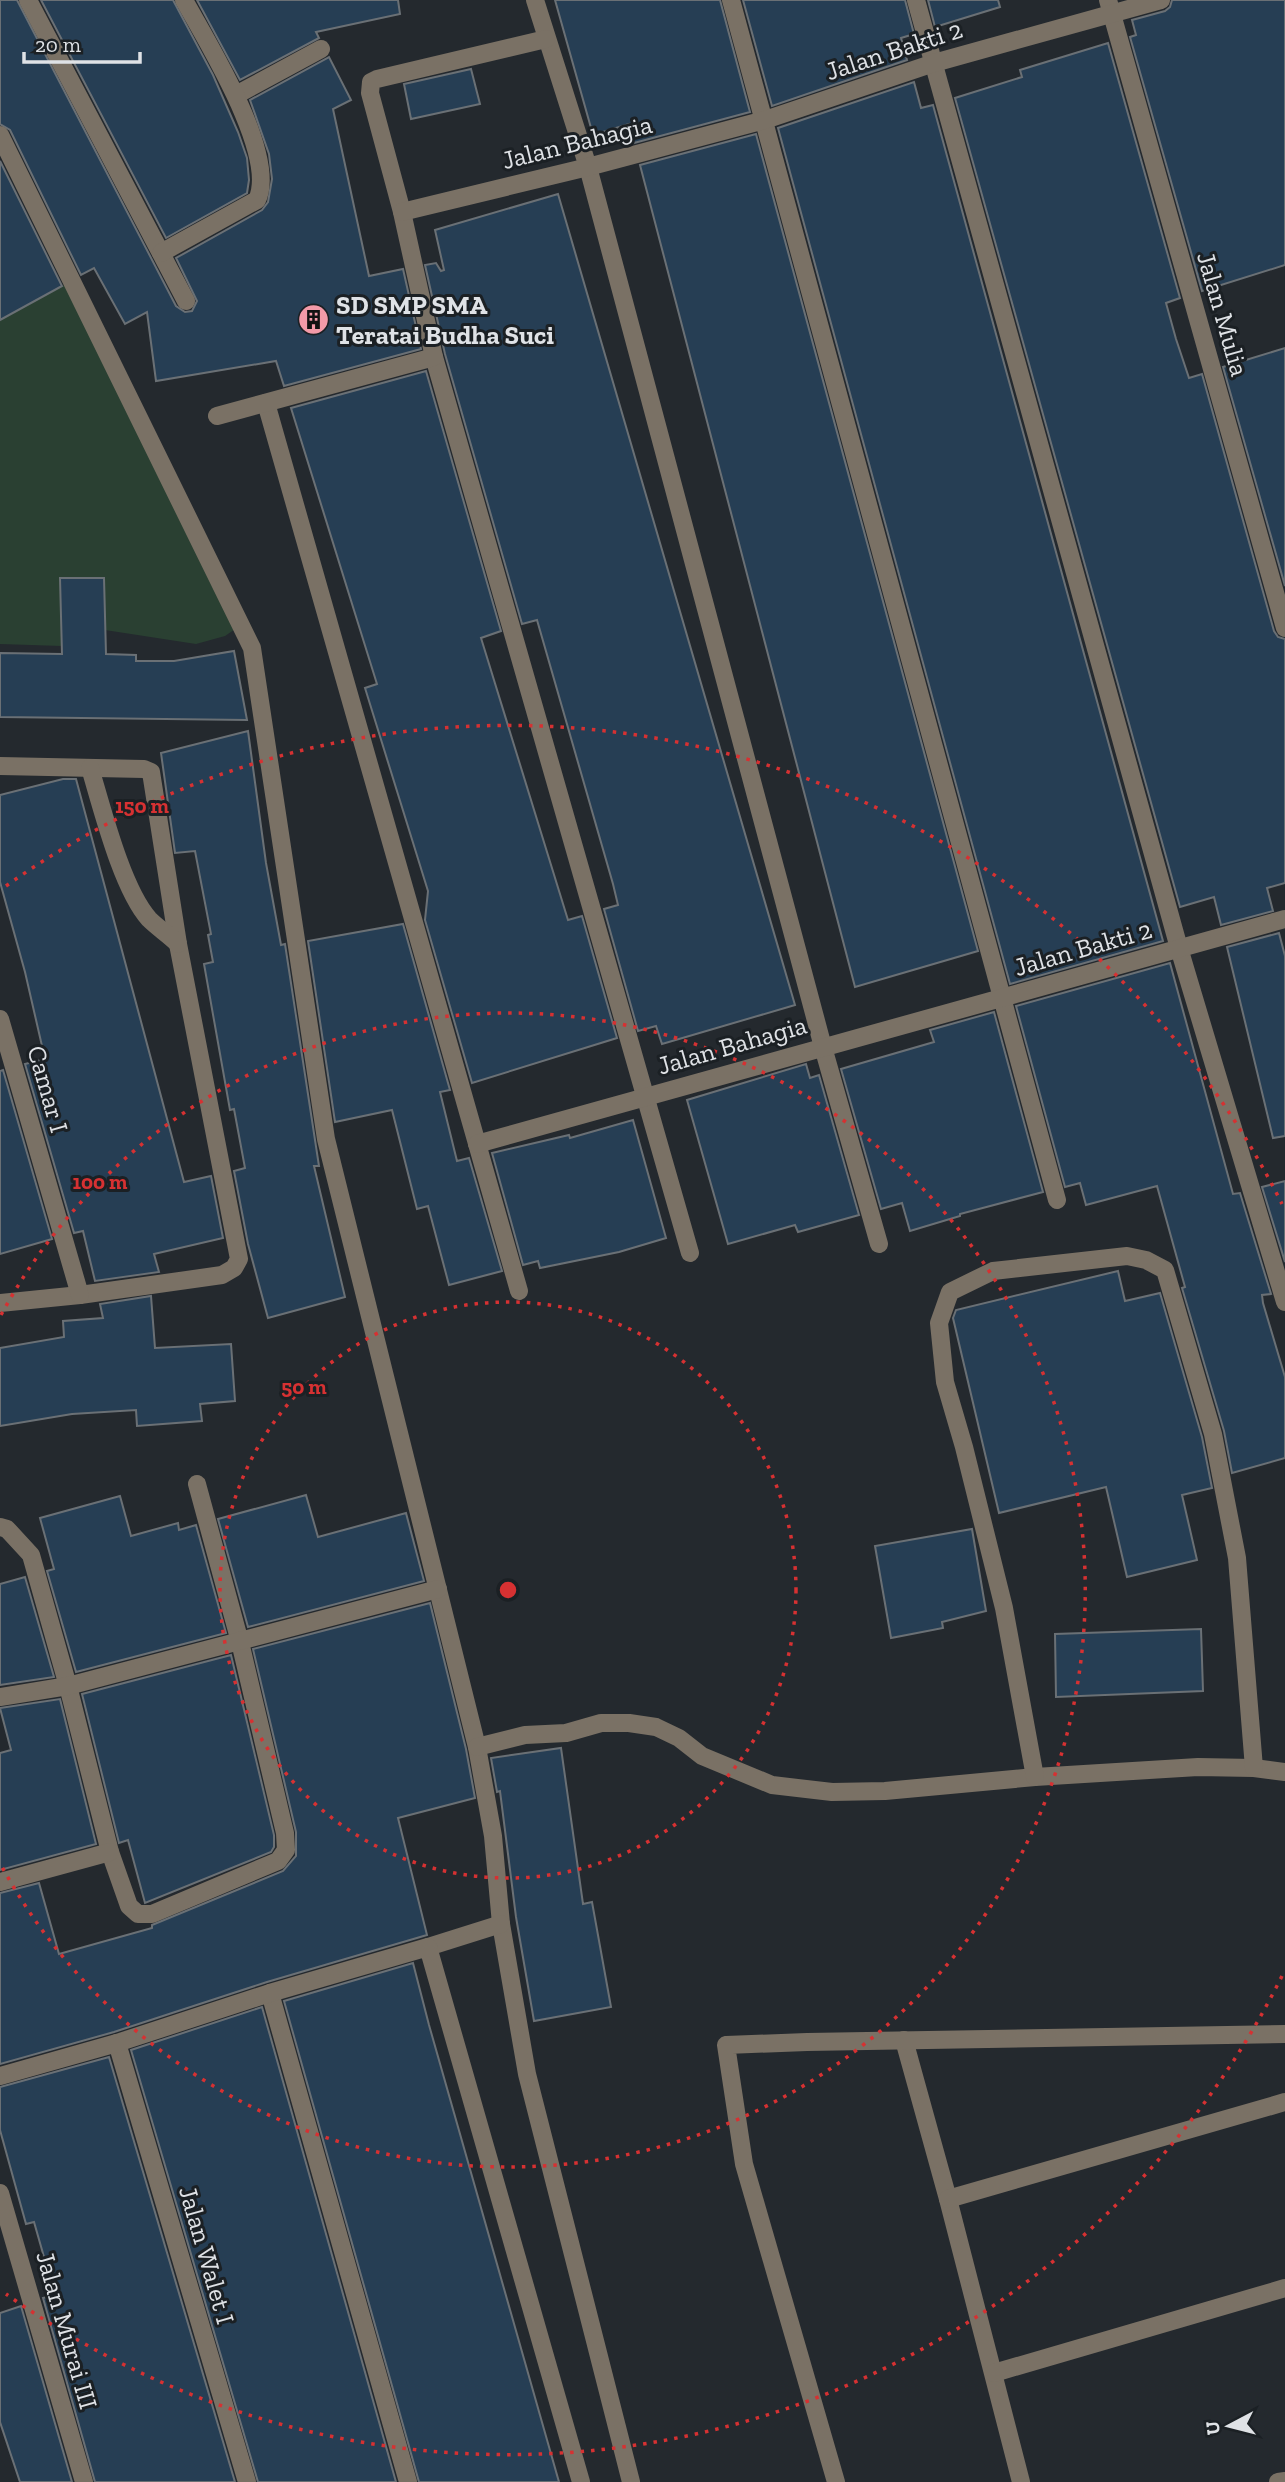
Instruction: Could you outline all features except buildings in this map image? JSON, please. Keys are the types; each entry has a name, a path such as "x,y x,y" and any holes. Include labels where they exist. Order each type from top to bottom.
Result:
{"street":[{"path":"27,0 186,301"},
{"path":"160,253 257,200 261,192 257,151 236,95 184,0"},
{"path":"534,0 588,167 823,1047 879,1244"},
{"path":"731,0 1057,1200"},
{"path":"916,0 1179,948 1285,1302"},
{"name":"Jalan Bakti 2","path":"765,120 1110,7 1161,0"},
{"name":"Jalan Mulia","path":"1110,7 1285,628"},
{"path":"546,39 371,82 370,93 402,212 434,357 690,1253"},
{"path":"236,95 321,49"},
{"name":"Jalan Bahagia","path":"402,212 765,120"},
{"path":"0,135 252,648 326,1139 477,1747 493,1836 501,1924 527,2074 631,2482"},
{"path":"216,416 434,357"},
{"path":"266,403 519,1291"},
{"path":"0,766 144,769 151,772 178,944 239,1259 234,1268 222,1275 0,1303"},
{"path":"90,768 112,841 135,899 149,918 178,944"},
{"name":"Jalan Bakti 2","path":"1001,998 1285,919"},
{"name":"Jalan Bahagia","path":"477,1144 1001,998"},
{"name":"Camar I","path":"0,1018 80,1295"},
{"path":"1035,1777 1004,1608 945,1382 939,1323 950,1292 993,1271 1127,1256 1146,1260 1165,1269 1213,1434 1237,1558 1254,1768"},
{"path":"0,1527 7,1529 31,1555 110,1852 129,1906 138,1914 152,1914 278,1861 286,1850 285,1833 240,1642 197,1484"},
{"path":"0,1697 68,1686 438,1589"},
{"path":"477,1747 525,1735 556,1735 601,1723 656,1727 679,1738 702,1756 772,1785 832,1792 885,1791 1035,1777 1198,1767 1254,1768 1285,1772"},
{"path":"0,1882 110,1852"},
{"path":"0,2076 117,2043 270,1993 501,1924"},
{"path":"428,1947 582,2482"},
{"path":"270,1993 408,2482"},
{"path":"836,2482 744,2164 726,2045 1285,2034"},
{"path":"904,2040 1021,2482"},
{"name":"Jalan Walet I","path":"117,2043 247,2482"},
{"path":"948,2199 1285,2102"},
{"name":"Jalan Murai III","path":"0,2193 84,2482"},
{"path":"994,2373 1285,2288"},
{"path":"1278,2482 1285,2481"}],"green space":[{"path":"66,284 241,625 225,636 196,644 105,630 104,578 61,578 62,646 0,644 0,320"}],"place":[{"name":"SD SMP SMA Teratai Budha Suci","path":"313,320"}]}
